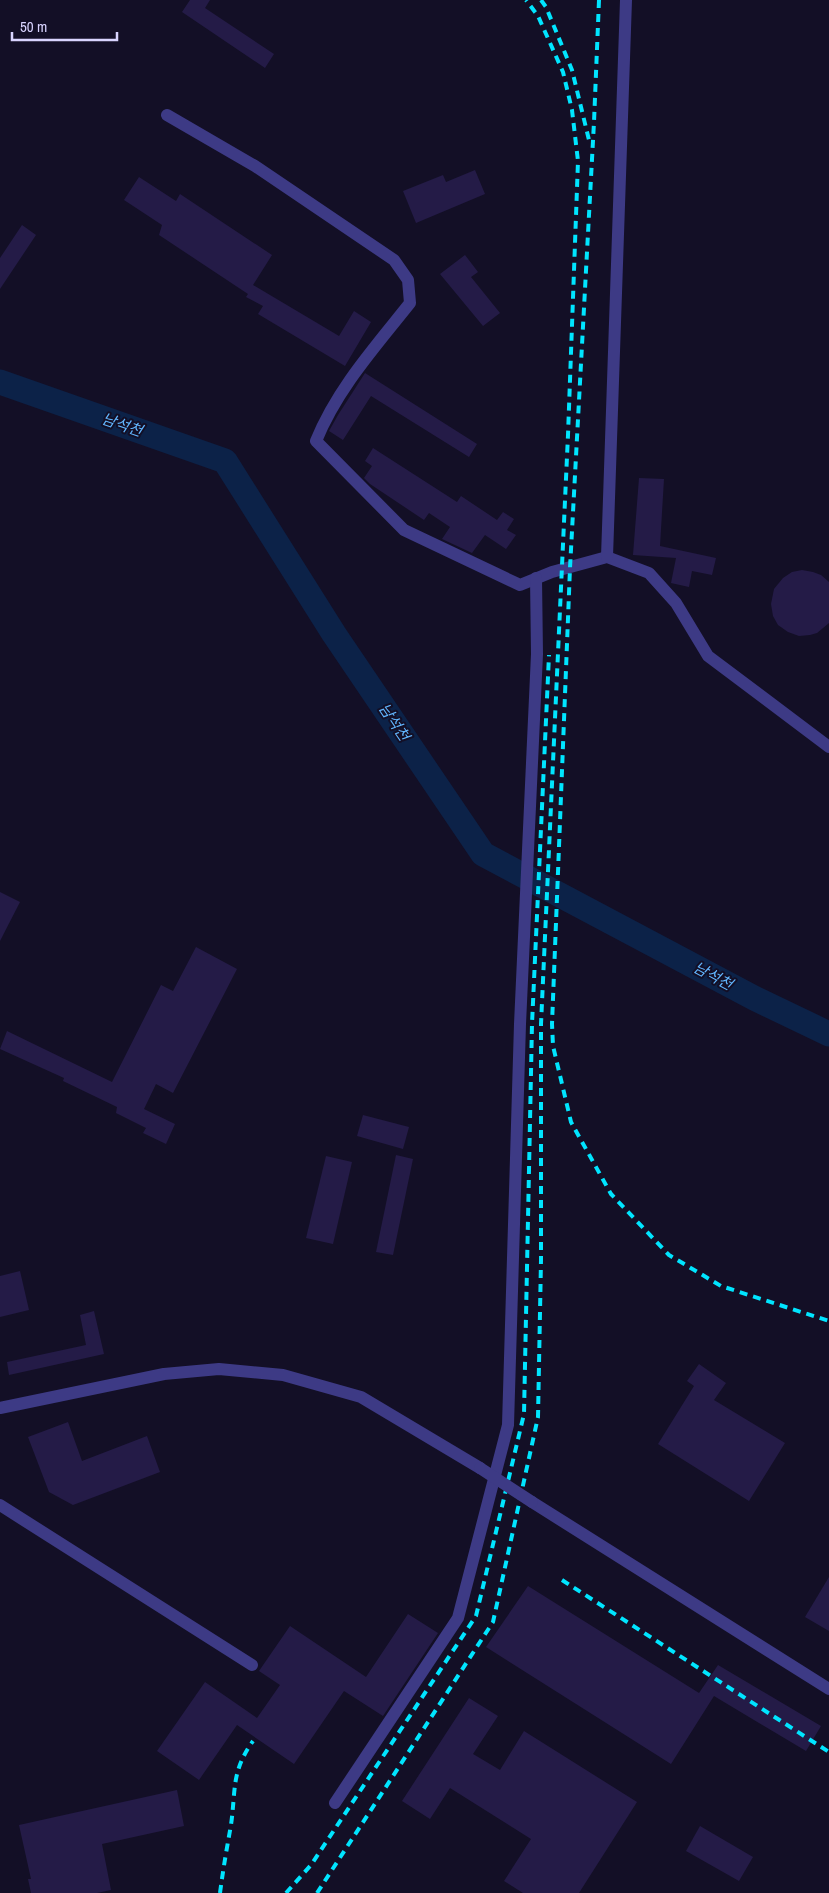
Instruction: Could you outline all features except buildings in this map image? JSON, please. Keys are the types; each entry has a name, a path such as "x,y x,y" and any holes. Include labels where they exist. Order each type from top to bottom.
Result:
{"lane":[{"path":"607,557 626,0"},
{"path":"166,114 255,166 394,260 408,280 410,303 341,391 326,417 316,441 404,530 520,585 552,572 607,557 649,573 676,603 708,656 829,747"},
{"path":"335,1803 458,1618 508,1425 520,1024 537,654 536,578"},
{"path":"0,1408 164,1374 219,1369 283,1375 361,1397 480,1468 829,1689"},
{"path":"0,1505 252,1665"}],"waterway":[{"name":"남석천","path":"0,382 225,461 334,634 483,854 754,998 829,1034"}],"railway":[{"path":"317,1893 493,1622 538,1417 541,1260 541,1024 568,435 578,161 572,110 563,72 538,16 526,0"},
{"path":"541,0 546,7 572,70 589,140"},
{"path":"599,0 570,568 552,1024 553,1046 571,1122 611,1194 669,1255 721,1286 829,1321"},
{"path":"286,1893 311,1865 476,1616 524,1414 532,1024 549,655"},
{"path":"562,1580 829,1752"},
{"path":"220,1893 236,1781 241,1762 253,1741"}]}
